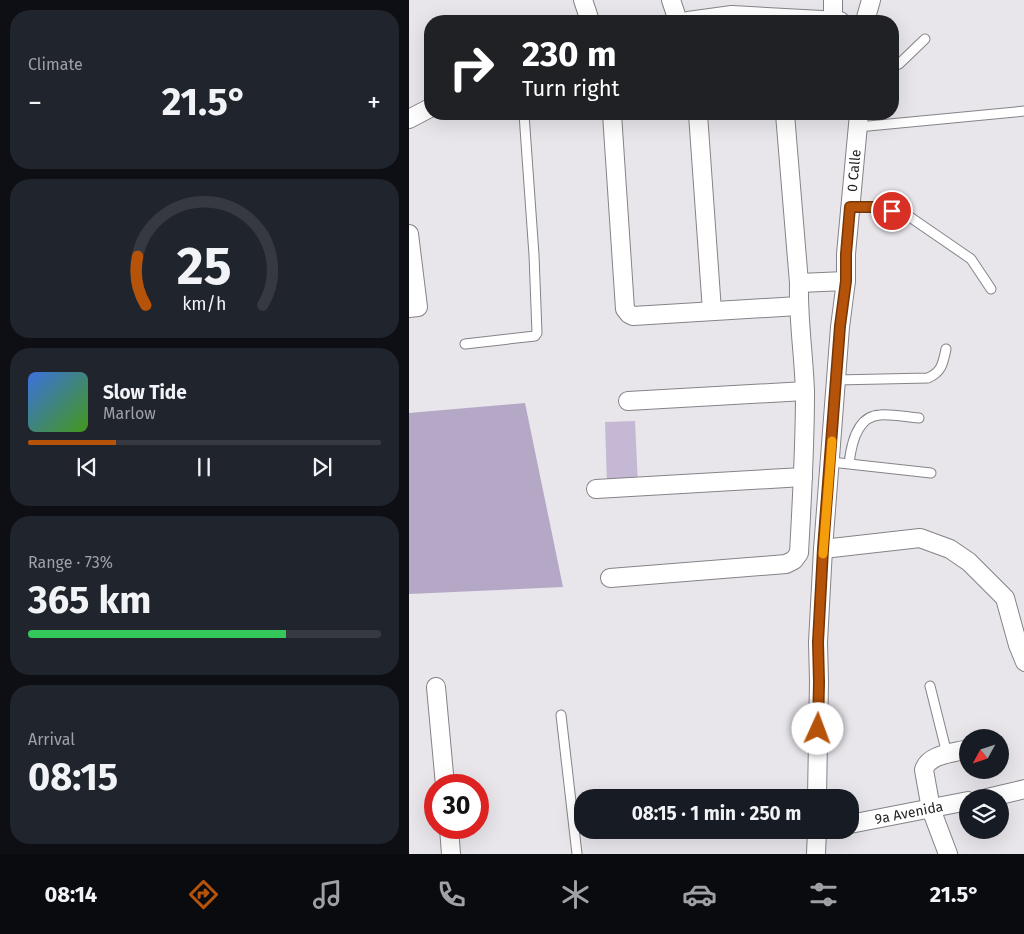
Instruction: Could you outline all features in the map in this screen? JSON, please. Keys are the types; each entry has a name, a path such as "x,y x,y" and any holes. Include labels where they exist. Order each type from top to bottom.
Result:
{"street":[{"path":"583,0 588,15"},
{"path":"671,0 675,15"},
{"path":"833,0 833,15"},
{"path":"867,15 871,0"},
{"path":"732,15 762,8 800,15"},
{"path":"409,119 424,111"},
{"path":"612,120 625,309 629,314 633,316 798,306"},
{"path":"699,120 712,311"},
{"path":"610,578 787,564 794,560 799,553 805,391 798,306 799,283 785,120"},
{"name":"0 Calle","path":"817,789 818,642 823,549 840,326 846,281 846,254 859,120"},
{"path":"409,234 418,307 409,308"},
{"path":"799,283 846,281"},
{"path":"628,401 805,391"},
{"path":"596,489 803,477"},
{"path":"823,549 920,538 950,549 969,562 1005,598 1024,662"},
{"path":"436,687 444,774"},
{"path":"947,854 931,809 924,770 932,759 959,751"},
{"path":"1009,793 1024,789"},
{"name":"9a Avenida","path":"859,822 959,803"},
{"path":"450,839 451,854"},
{"path":"816,854 818,839"}],"lane":[{"path":"899,64 925,39"},
{"path":"899,118 1024,111"},
{"path":"465,344 535,336 537,333 534,255 524,120"},
{"path":"850,207 878,207 907,216 971,259 991,288"},
{"path":"836,380 928,378 934,376 941,369 946,349"},
{"path":"849,464 851,446 863,422 878,414 919,418"},
{"path":"831,462 931,473"},
{"path":"930,686 947,754"},
{"path":"561,715 577,854"}],"shaded area":[{"path":"525,403 563,587 409,594 409,413"},
{"path":"635,421 638,485 607,486 605,422"}],"slow traffic":[{"path":"823,554 832,441"}],"route":[{"path":"818,729 818,642 823,549 840,326 846,281 850,207 878,207 892,211"}]}
